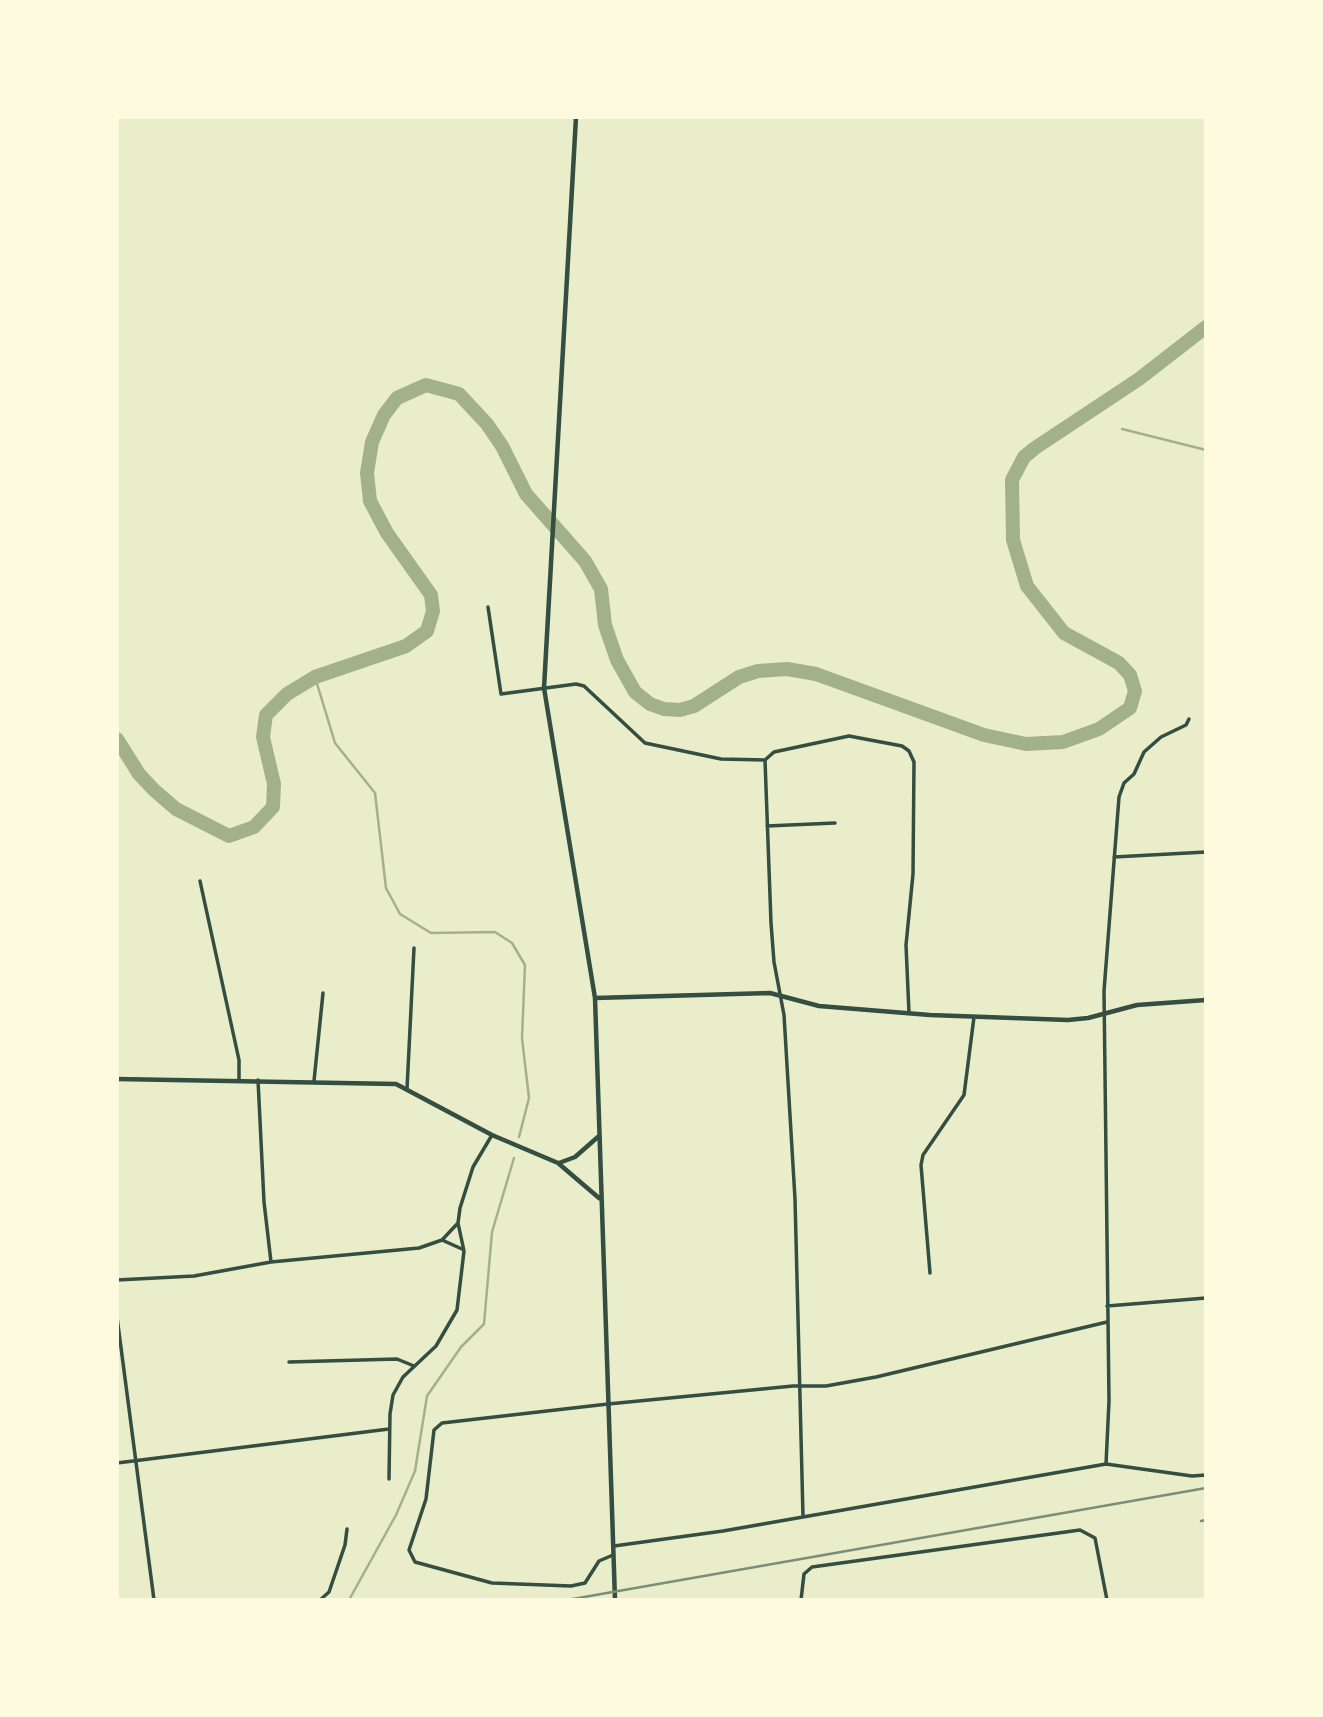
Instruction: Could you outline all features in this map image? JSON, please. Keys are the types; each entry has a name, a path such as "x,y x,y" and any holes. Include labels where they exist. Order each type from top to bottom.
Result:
{"street":[{"path":"576,117 544,688 595,998 615,1600"},
{"path":"488,607 501,694 584,686 645,743 721,759 765,760 774,752 849,736 902,746 912,755 913,874 906,945 909,1013"},
{"path":"1106,1464 1104,1013 1120,789 1134,774 1144,752 1152,744 1186,726 1189,719"},
{"path":"765,760 773,949 782,996 795,1199 799,1448 803,1516"},
{"path":"767,826 835,823"},
{"path":"1114,858 1206,852"},
{"path":"200,881 239,1060 239,1081"},
{"path":"407,1089 414,948"},
{"path":"314,1081 323,993"},
{"path":"595,998 759,993 819,1006 974,1017 1068,1020 1137,1005 1206,1000"},
{"path":"930,1273 921,1165 923,1155 964,1095 974,1017"},
{"path":"117,1079 386,1082 407,1089 492,1135 558,1163 601,1199"},
{"path":"258,1080 264,1202 271,1262"},
{"path":"389,1479 389,1429 393,1395 403,1377 436,1346 457,1310 464,1251 458,1223 473,1167 492,1135"},
{"path":"558,1163 575,1157 599,1136"},
{"path":"117,1280 194,1276 271,1262 419,1248 442,1240 458,1223"},
{"path":"442,1240 456,1244 464,1251"},
{"path":"1107,1307 1206,1298"},
{"path":"117,1317 154,1600"},
{"path":"613,1555 599,1561 585,1583 571,1586 492,1583 415,1562 409,1550 426,1499 431,1439 442,1423 800,1385 826,1386 876,1377 1107,1322"},
{"path":"289,1362 397,1359 414,1366"},
{"path":"117,1463 389,1429"},
{"path":"613,1546 1106,1464 1192,1476 1206,1475"},
{"path":"320,1600 328,1591 345,1545 347,1529"},
{"path":"801,1600 804,1574 812,1567 1063,1532 1088,1532 1098,1546 1107,1600"}],"waterway":[{"path":"117,739 139,774 154,790 176,809 229,836 254,827 273,807 274,784 263,737 266,715 287,694 315,677 406,646 427,631 433,611 431,595 387,533 370,501 367,473 372,442 384,415 397,398 426,385 459,394 487,424 502,446 526,494 585,561 601,589 605,625 617,660 635,692 650,704 664,709 680,710 694,706 739,677 758,671 787,669 816,674 984,735 1026,744 1063,742 1099,729 1130,708 1135,691 1130,675 1119,663 1064,633 1027,586 1013,540 1012,480 1024,457 1035,448 1139,379 1206,327"},
{"path":"1122,429 1206,450"},
{"path":"315,677 335,743 375,793 386,888 400,914 431,933 495,932 512,943 525,965 522,1038 529,1098 519,1137"},
{"path":"349,1600 396,1515 415,1471 427,1396 461,1347 484,1324 492,1232 514,1158"}],"railway":[{"path":"567,1600 1206,1488"},
{"path":"1201,1521 1206,1520"}]}
